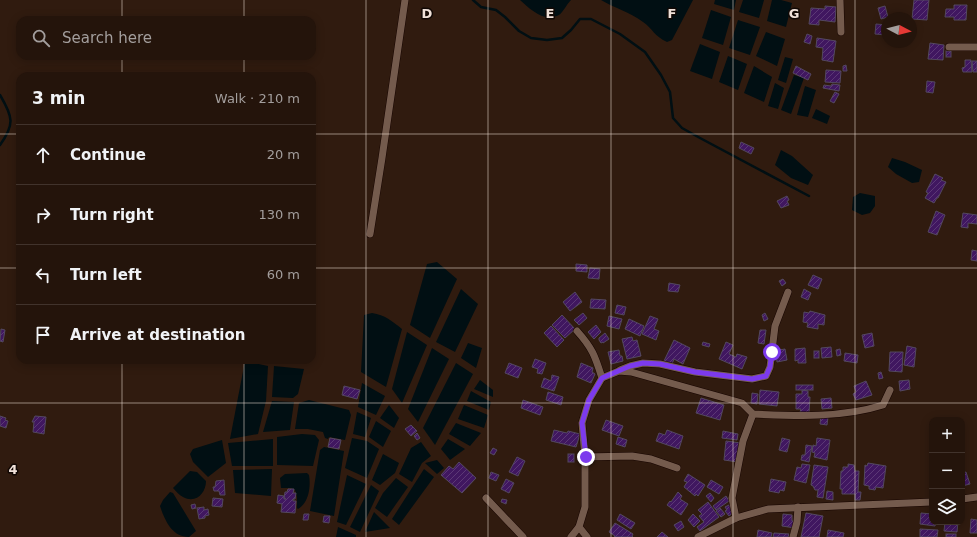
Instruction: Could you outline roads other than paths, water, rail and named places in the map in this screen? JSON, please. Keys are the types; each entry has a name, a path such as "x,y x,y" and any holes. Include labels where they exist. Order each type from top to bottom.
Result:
{"street":[{"path":"370,234 405,0"},
{"path":"840,0 840,32"},
{"path":"949,47 977,47"},
{"path":"571,537 579,527 585,507 586,457 582,423 589,400 602,378 619,370 643,363 660,364 695,372 752,379 766,376 770,367 775,326 788,292"},
{"path":"577,331 590,345 602,378"},
{"path":"619,370 742,403 753,414 804,416 865,411 883,405 890,390"},
{"path":"736,518 732,498 743,441 753,414"},
{"path":"586,457 632,456 651,459 677,468"},
{"path":"965,499 977,497"},
{"path":"486,498 523,537"},
{"path":"698,537 736,518 768,509 798,506 929,502"},
{"path":"793,537 797,522 798,506"},
{"path":"579,527 587,537"}],"waterway":[{"path":"473,0 481,7 496,10 519,31 531,38 547,40 562,38 580,19 591,19 620,34 645,52 661,75 670,92 673,118 682,128 809,196"},
{"path":"0,95 10,115 10,126 0,145"}]}
